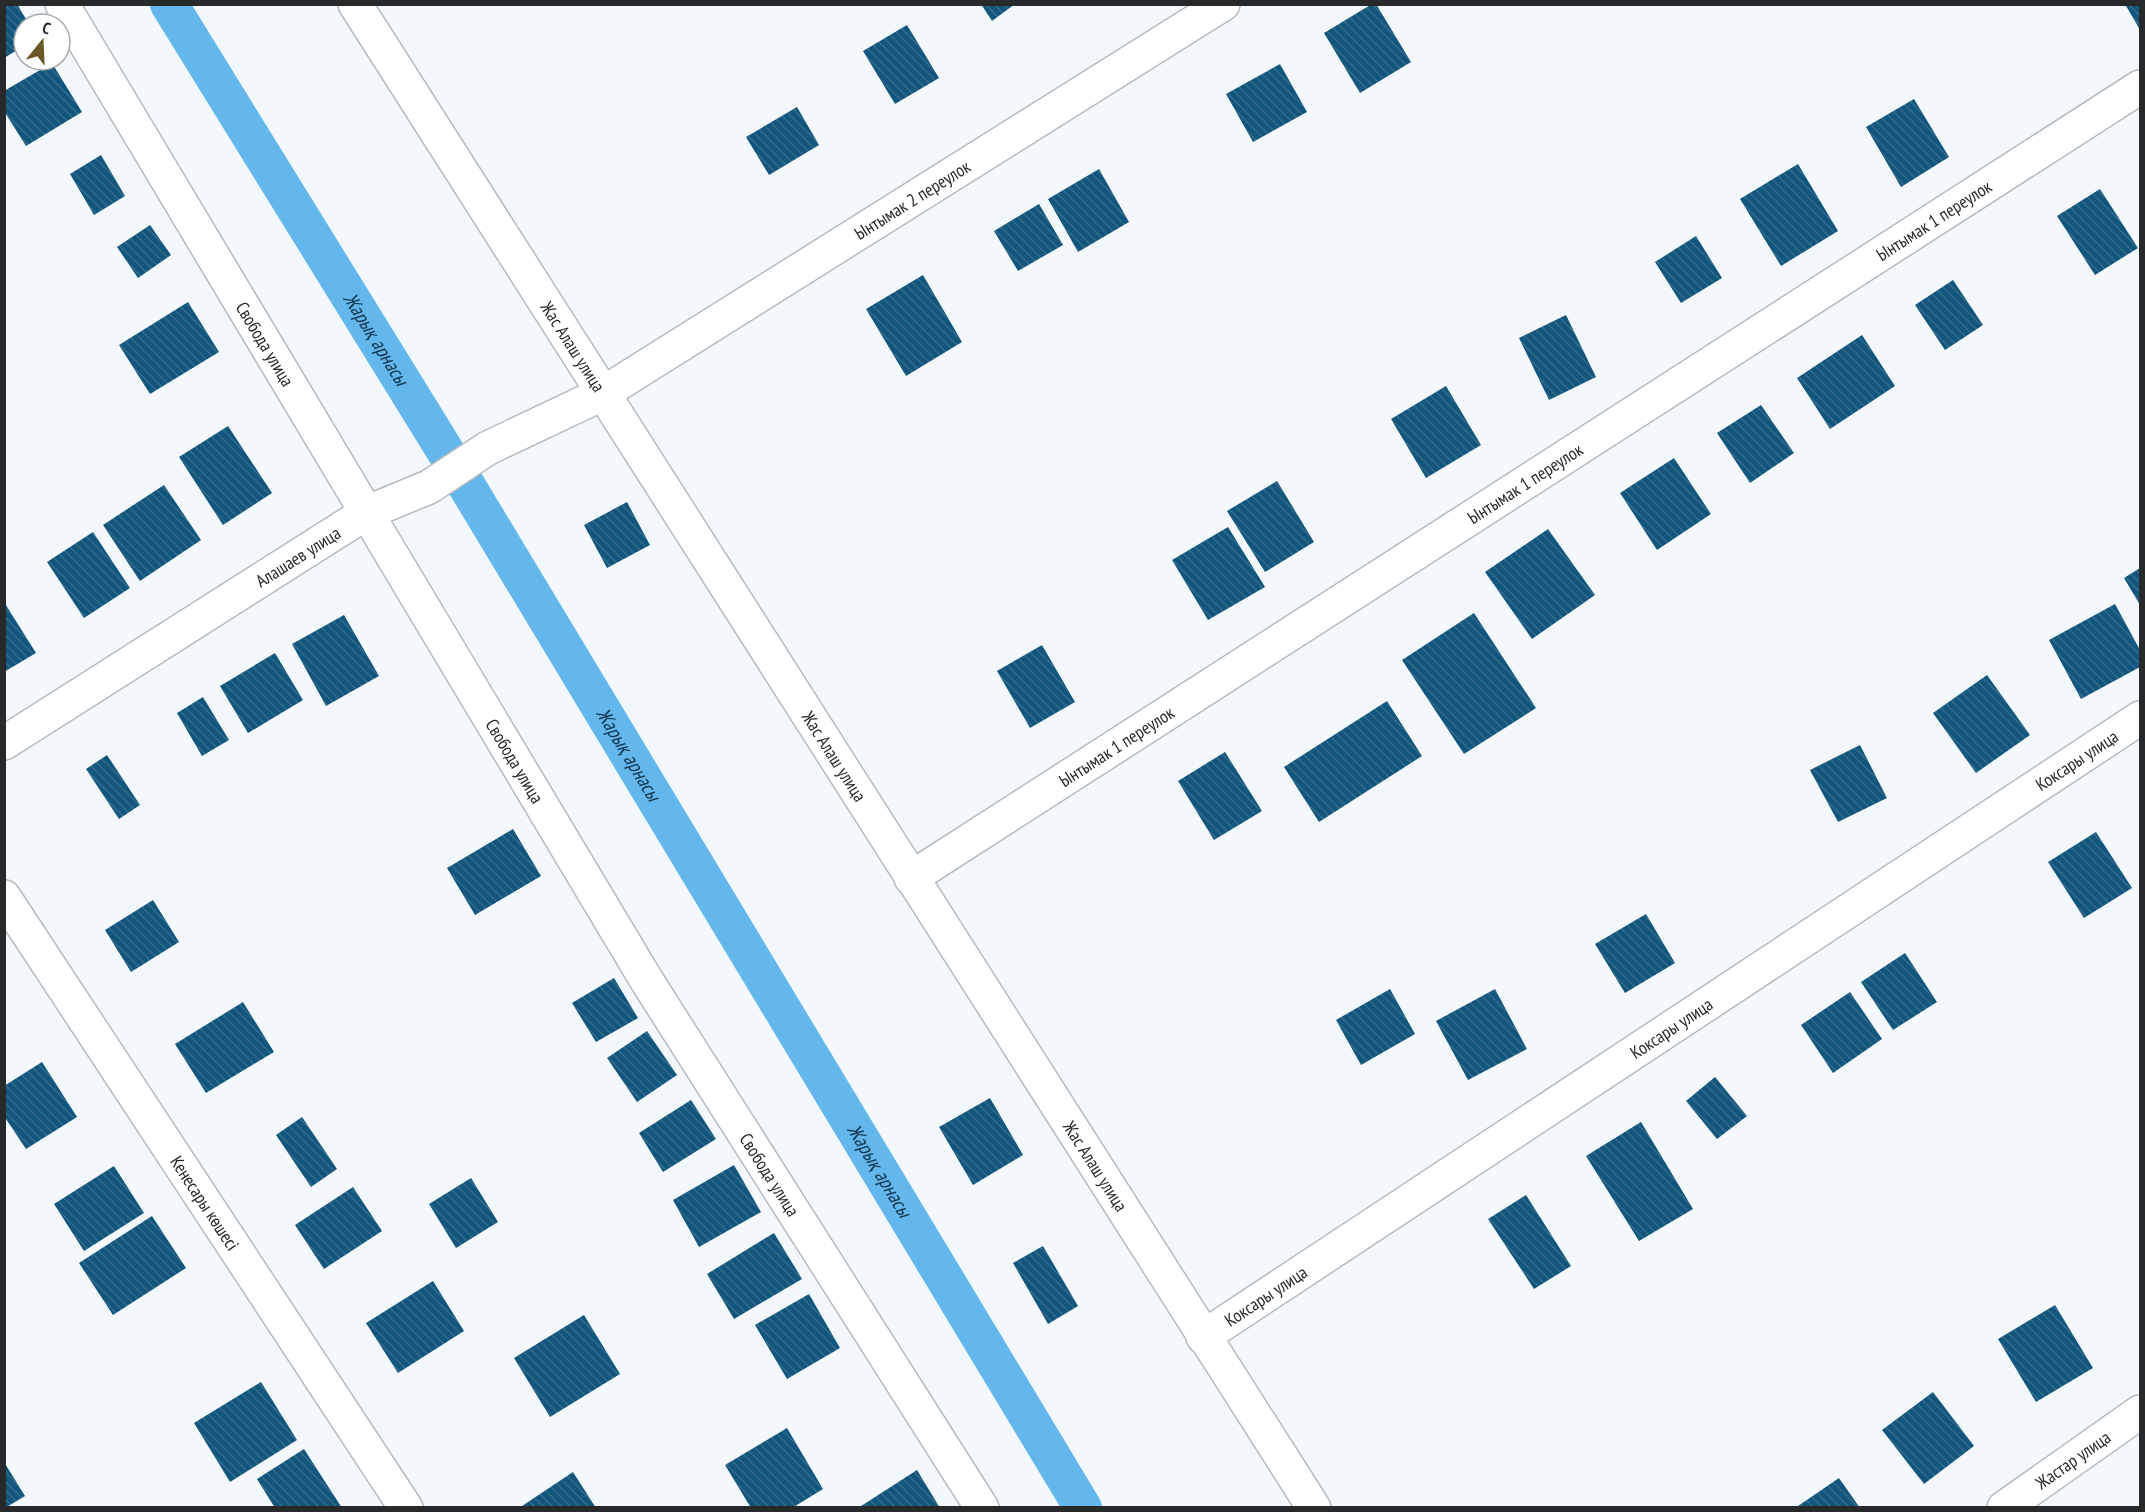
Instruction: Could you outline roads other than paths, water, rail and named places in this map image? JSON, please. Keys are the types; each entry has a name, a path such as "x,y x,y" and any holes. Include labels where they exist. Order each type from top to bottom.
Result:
{"street":[{"name":"Свобода улица","path":"62,4 647,981 982,1508"},
{"name":"Жас Алаш улица","path":"355,4 1314,1508"},
{"name":"Ынтымак 2 переулок","path":"602,393 1222,4"},
{"name":"Ынтымак 1 переулок","path":"911,878 2140,87"},
{"name":"Алашаев улица","path":"4,743 366,513 429,487 488,448 602,393"},
{"name":"Коксары улица","path":"1203,1337 2140,718"},
{"name":"Кенесары көшесі","path":"4,897 406,1508"},
{"name":"Жастар улица","path":"2004,1508 2140,1412"}],"waterway":[{"name":"Жарық арнасы","path":"169,4 465,483 1083,1508"}]}
